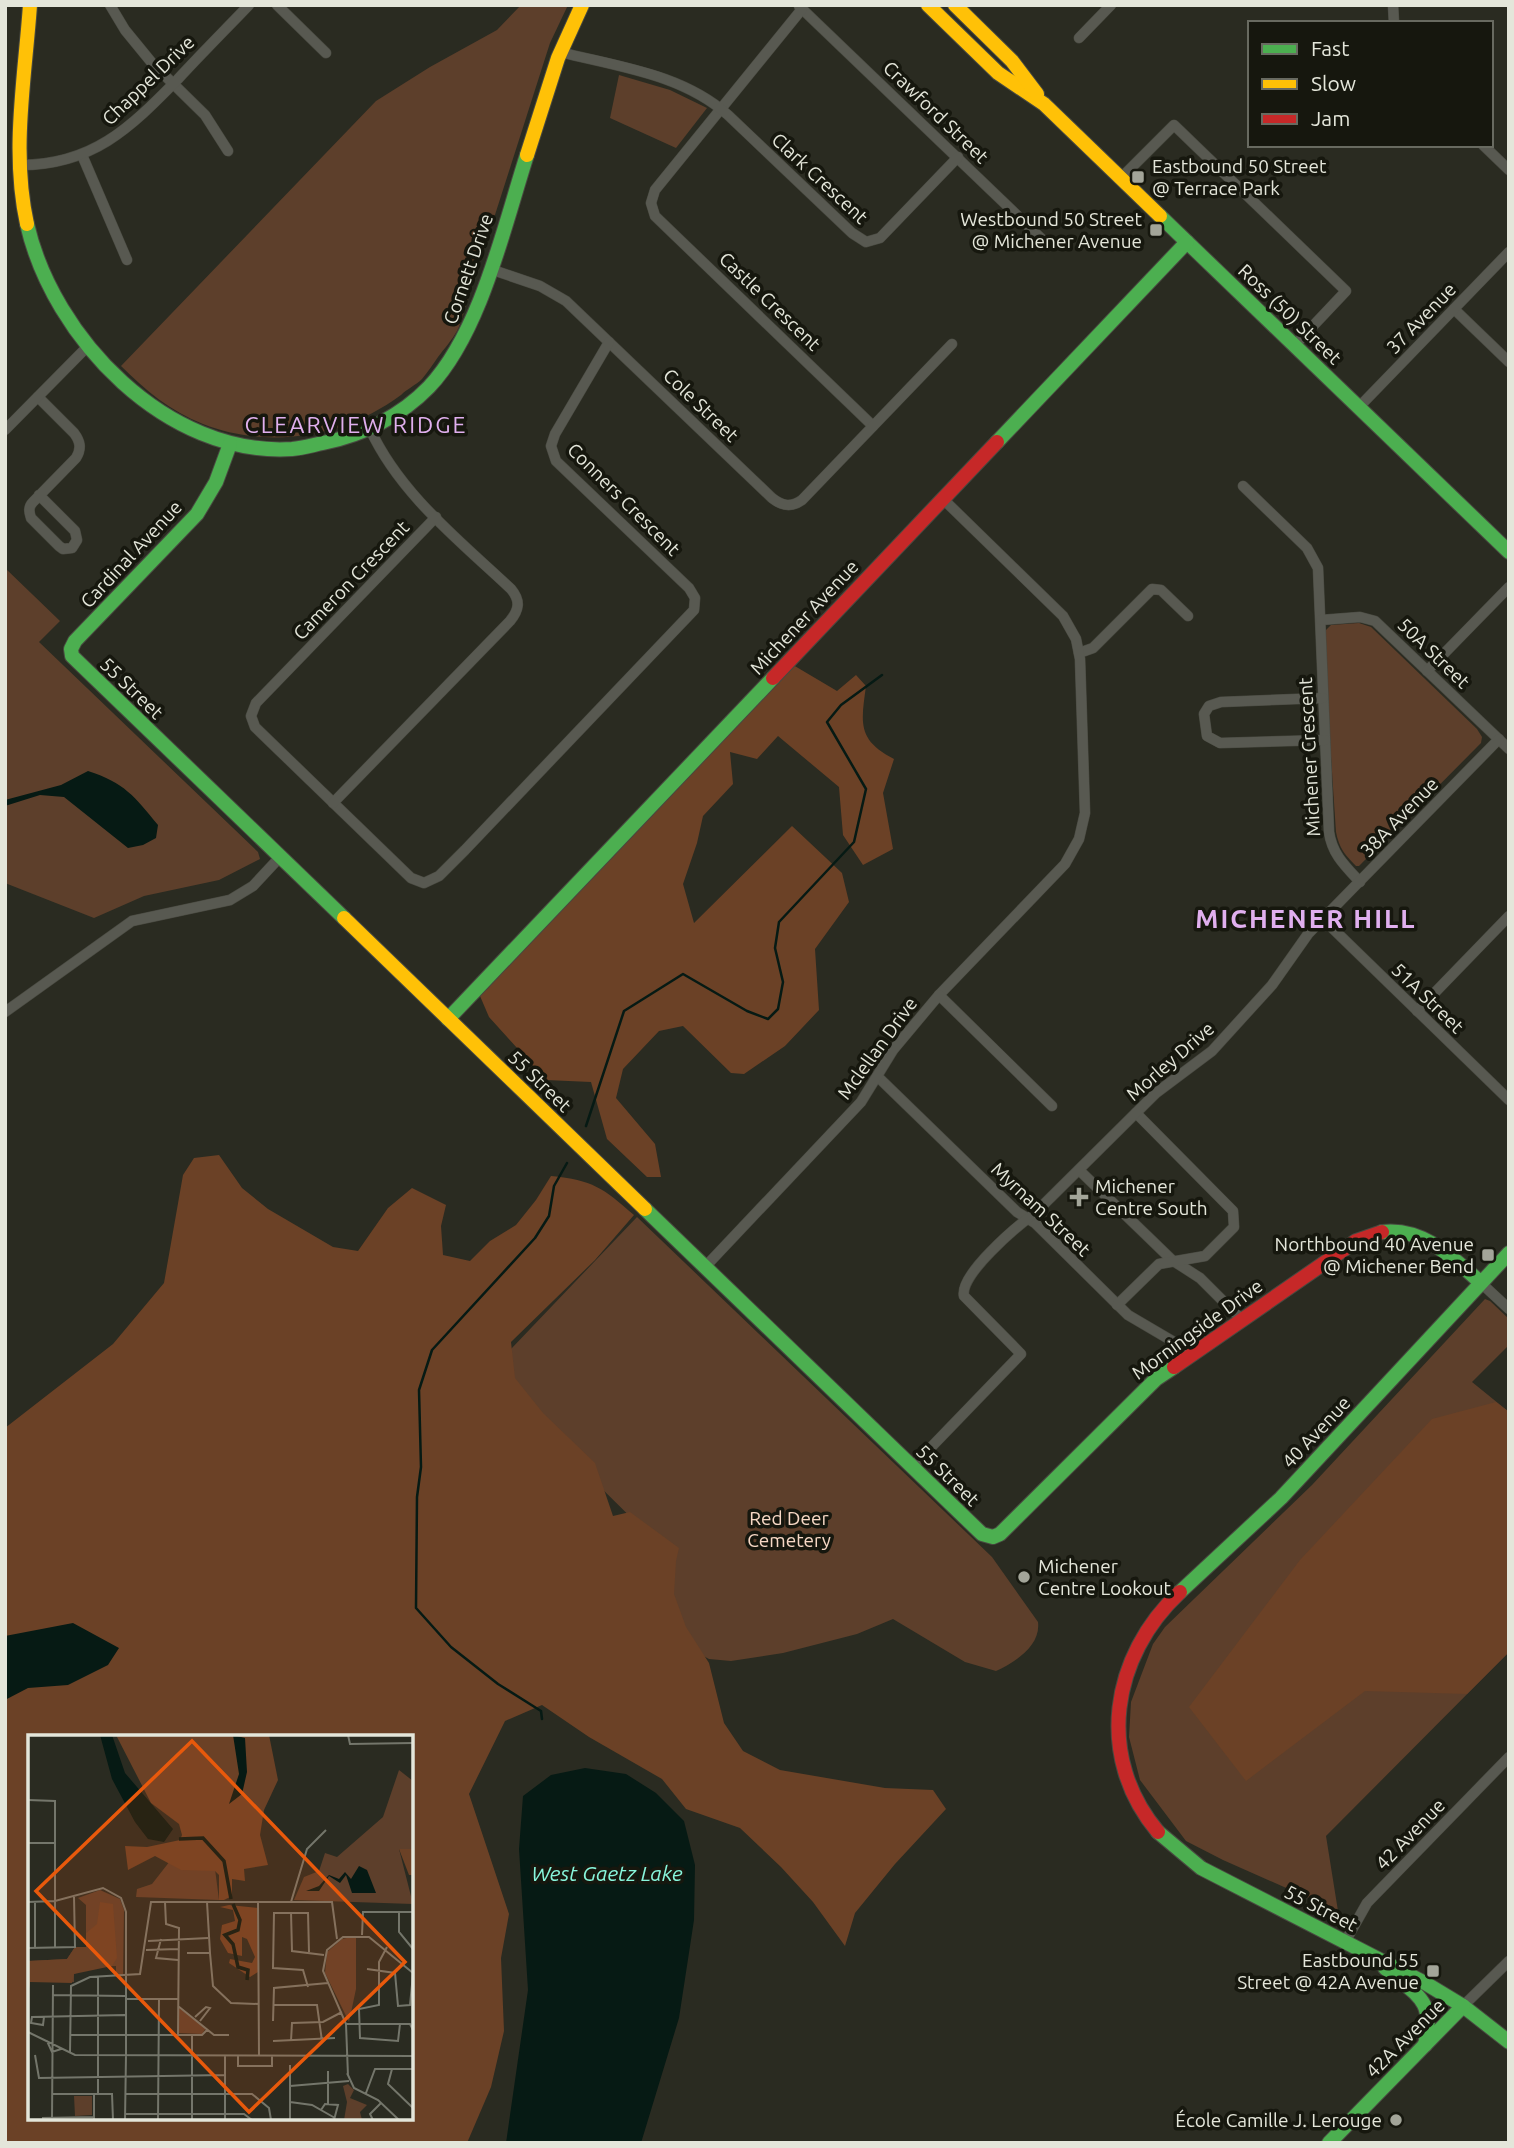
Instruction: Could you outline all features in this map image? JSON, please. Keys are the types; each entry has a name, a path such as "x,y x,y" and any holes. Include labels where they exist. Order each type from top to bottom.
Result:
{"street":[{"name":"Cornett Drive","path":"30,5 18,136 18,165 24,215 42,270 58,302 88,346 151,407 191,430 230,444 290,449 335,442 370,429 402,409 433,382 462,344 490,269 561,52 582,5"},
{"path":"110,5 138,47 205,116 228,151"},
{"name":"Chappel Drive","path":"18,165 50,163 82,155 121,134 249,5"},
{"path":"277,5 326,53"},
{"name":"Ross (50) Street","path":"928,5 998,73 1044,104"},
{"name":"Ross (50) Street","path":"955,5 1012,61 1044,104 1509,552"},
{"path":"1079,38 1111,5"},
{"path":"720,108 800,7"},
{"name":"Crawford Street","path":"800,7 1047,244"},
{"name":"Clark Crescent","path":"561,52 676,81 695,90 720,108 852,233 866,242 880,238 958,157"},
{"name":"Castle Crescent","path":"720,108 655,190 651,202 653,211 873,426"},
{"path":"1121,178 1174,125 1346,291 1294,345"},
{"path":"1485,147 1509,170"},
{"path":"82,155 127,260"},
{"name":"Michener Avenue","path":"448,1019 1187,242"},
{"name":"37 Avenue","path":"1359,407 1509,252"},
{"name":"Cole Street","path":"490,269 540,286 576,310 772,498 785,506 802,500 873,426"},
{"path":"1454,309 1509,362"},
{"name":"Conners Crescent","path":"609,342 555,435 551,451 556,461 689,588 695,603"},
{"path":"873,426 952,344"},
{"path":"5,430 88,346"},
{"path":"38,397 74,433 80,444 76,458 39,495 30,505 30,518 63,549 72,548 77,541 75,531 39,495"},
{"path":"370,429 397,475 436,517"},
{"name":"Cardinal Avenue","path":"71,649 197,514 216,482 230,444"},
{"name":"Michener Crescent","path":"1243,486 1307,548 1315,560 1321,620 1330,841 1339,860 1360,882"},
{"path":"939,995 1062,869 1076,847 1083,829 1085,804 1079,653 1076,639 1063,616 943,499"},
{"name":"Cameron Crescent","path":"333,803 518,610 517,600 511,589 436,517 256,703 252,712 252,721 259,731 333,803 411,878 424,883 434,880 691,616 695,603"},
{"path":"1427,671 1509,587"},
{"path":"1079,653 1090,650 1152,589 1161,590 1188,616"},
{"name":"50A Street","path":"1321,620 1360,617 1375,621 1509,749"},
{"name":"55 Street","path":"71,649 75,660 912,1467 982,1534 989,1537"},
{"path":"1323,698 1221,702 1209,706 1204,714 1207,736 1220,743 1325,740"},
{"name":"38A Avenue","path":"1324,920 1499,739"},
{"path":"5,1012 132,921 230,900 253,886 281,857"},
{"path":"1417,1011 1508,919"},
{"name":"51A Street","path":"1324,920 1509,1100"},
{"name":"Morley Drive","path":"912,1467 1021,1354 967,1301 963,1293 972,1272 1156,1093 1203,1059 1220,1042 1272,985 1308,934 1324,920"},
{"name":"Mclellan Drive","path":"705,1267 856,1108 899,1042 939,995 1052,1106"},
{"name":"Myrnam Street","path":"878,1077 1017,1212 1035,1223 1130,1317 1191,1353"},
{"path":"1117,1305 1157,1266 1172,1260 1197,1258 1210,1252 1234,1227 1233,1211 1136,1113"},
{"path":"1079,1170 1172,1260 1200,1278 1241,1319"},
{"name":"Morningside Drive","path":"989,1537 1000,1534 1153,1382 1343,1248 1367,1235 1406,1230 1430,1240 1480,1282"},
{"name":"40 Avenue","path":"1145,1631 1163,1608 1290,1489 1509,1253"},
{"path":"1480,1282 1509,1309"},
{"name":"55 Street","path":"1145,1631 1124,1679 1118,1740 1127,1779 1147,1819 1165,1839 1201,1868 1425,1983 1463,2006 1509,2042"},
{"name":"42 Avenue","path":"1345,1942 1367,1903 1509,1757"},
{"path":"1368,1953 1417,1996 1425,2007 1429,2020 1425,2046"},
{"name":"42A Avenue","path":"1329,2143 1509,1961"}],"green space":[{"path":"521,5 568,5 550,43 459,327 420,381 379,409 331,429 306,435 254,436 228,432 180,413 149,391 121,366 376,101 497,30"},
{"path":"619,75 670,90 707,108 676,148 610,118"},
{"path":"5,568 60,621 39,642 258,852 260,859 219,880 144,896 94,918 5,883"},
{"path":"1359,623 1371,627 1477,729 1482,737 1481,743 1359,866 1356,866 1343,851 1336,832 1323,637 1331,625"},
{"name":"Red Deer Cemetery","path":"637,1217 992,1557 1038,1622 1035,1639 1025,1652 996,1671 965,1662 893,1619 857,1634 783,1653 731,1661 709,1659 694,1651 675,1611 670,1556 587,1474 506,1371 511,1349"},
{"path":"1485,1299 1509,1319 1509,1345 1472,1382 1509,1412 1509,1652 1326,1836 1338,1911 1186,1841 1140,1780 1129,1737 1131,1702 1153,1644 1165,1627 1312,1485"}],"shaded area":[{"path":"788,662 837,691 856,675 866,686 864,729 873,745 894,759 883,793 893,849 863,865 843,835 839,787 778,736 757,759 730,752 733,784 703,816 683,884 694,923 792,826 842,873 849,902 815,949 819,1010 785,1046 744,1074 731,1073 683,1026 659,1031 623,1069 616,1098 655,1144 661,1177 647,1177 607,1139 591,1082 546,1080 489,1017 477,989"},
{"path":"219,1155 242,1188 268,1209 333,1247 358,1251 388,1208 412,1188 446,1205 441,1226 443,1255 470,1261 490,1241 516,1225 551,1176 577,1180 597,1187 634,1215 595,1260 511,1342 515,1378 543,1413 595,1463 613,1516 630,1512 679,1548 674,1594 686,1627 709,1663 724,1723 743,1751 780,1770 885,1788 933,1790 946,1809 895,1864 855,1913 845,1946 813,1902 740,1828 686,1809 662,1779 589,1737 542,1705 505,1721 469,1794 509,1914 501,1958 504,2031 491,2087 467,2143 5,2143 5,1428 113,1344 164,1283 183,1175 194,1158"},
{"path":"1496,1402 1509,1412 1509,1652 1467,1694 1365,1691 1246,1781 1189,1707 1300,1560 1432,1419"}],"water":[{"path":"88,771 111,780 135,798 158,825 156,838 143,845 128,848 64,797 40,795 5,806 5,800 61,785"},
{"path":"73,1623 119,1648 108,1665 68,1685 28,1688 5,1700 5,1636"},
{"name":"West Gaetz Lake","path":"585,1768 626,1774 656,1793 684,1821 695,1865 694,1920 679,2018 641,2143 506,2143 528,1990 519,1849 523,1796 551,1775"}],"waterway":[{"path":"586,1126 624,1011 683,974 747,1011 768,1019 778,1009 783,982 775,948 779,922 854,842 866,789 827,722 841,705 882,675"},
{"path":"542,1719 541,1711 498,1684 451,1647 416,1608 417,1497 421,1467 419,1390 432,1350 535,1238 549,1216 554,1186 567,1163"}],"traffic: fast":[{"path":"27,224 41,267 62,308 89,347 122,382 160,411 202,433 246,446 296,449 352,435 380,423 406,407 429,387 463,338 477,308 500,245 527,155"},
{"path":"1160,216 1509,552"},
{"path":"997,442 1187,242"},
{"path":"230,444 216,482 197,514 75,641 71,649 72,656 344,918"},
{"path":"448,1019 773,678"},
{"path":"645,1209 982,1534 993,1537 1000,1534 1156,1379 1174,1367"},
{"path":"1382,1232 1411,1234 1424,1239 1447,1254 1480,1282"},
{"path":"1180,1592 1281,1498 1509,1253"},
{"path":"1158,1832 1201,1868 1425,1983 1463,2006 1509,2042"},
{"path":"1385,1968 1421,1999 1427,2017 1425,2045"},
{"path":"1329,2143 1463,2006"}],"traffic: slow":[{"path":"27,224 22,197 20,142 30,5"},
{"path":"527,155 558,58 582,5"},
{"path":"928,5 998,73 1044,104 1160,216"},
{"path":"955,5 1012,61 1037,94"},
{"path":"344,918 645,1209"}],"traffic: jam":[{"path":"773,678 997,442"},
{"path":"1174,1367 1356,1241 1382,1232"},
{"path":"1158,1832 1138,1803 1125,1772 1119,1740 1120,1708 1126,1676 1139,1646 1157,1618 1180,1592"}],"place":[{"name":"Eastbound 50 Street @ Terrace Park","path":"1138,177"},
{"name":"Westbound 50 Street @ Michener Avenue","path":"1156,230"},
{"name":"Michener Centre South","path":"1079,1197"},
{"name":"Northbound 40 Avenue @ Michener Bend","path":"1488,1255"},
{"name":"Michener Centre Lookout","path":"1024,1577"},
{"name":"Eastbound 55 Street @ 42A Avenue","path":"1433,1971"},
{"name":"École Camille J. Lerouge","path":"1396,2120"}],"district":[{"name":"CLEARVIEW RIDGE","path":"356,425"},
{"name":"MICHENER HILL","path":"1306,919"}]}
